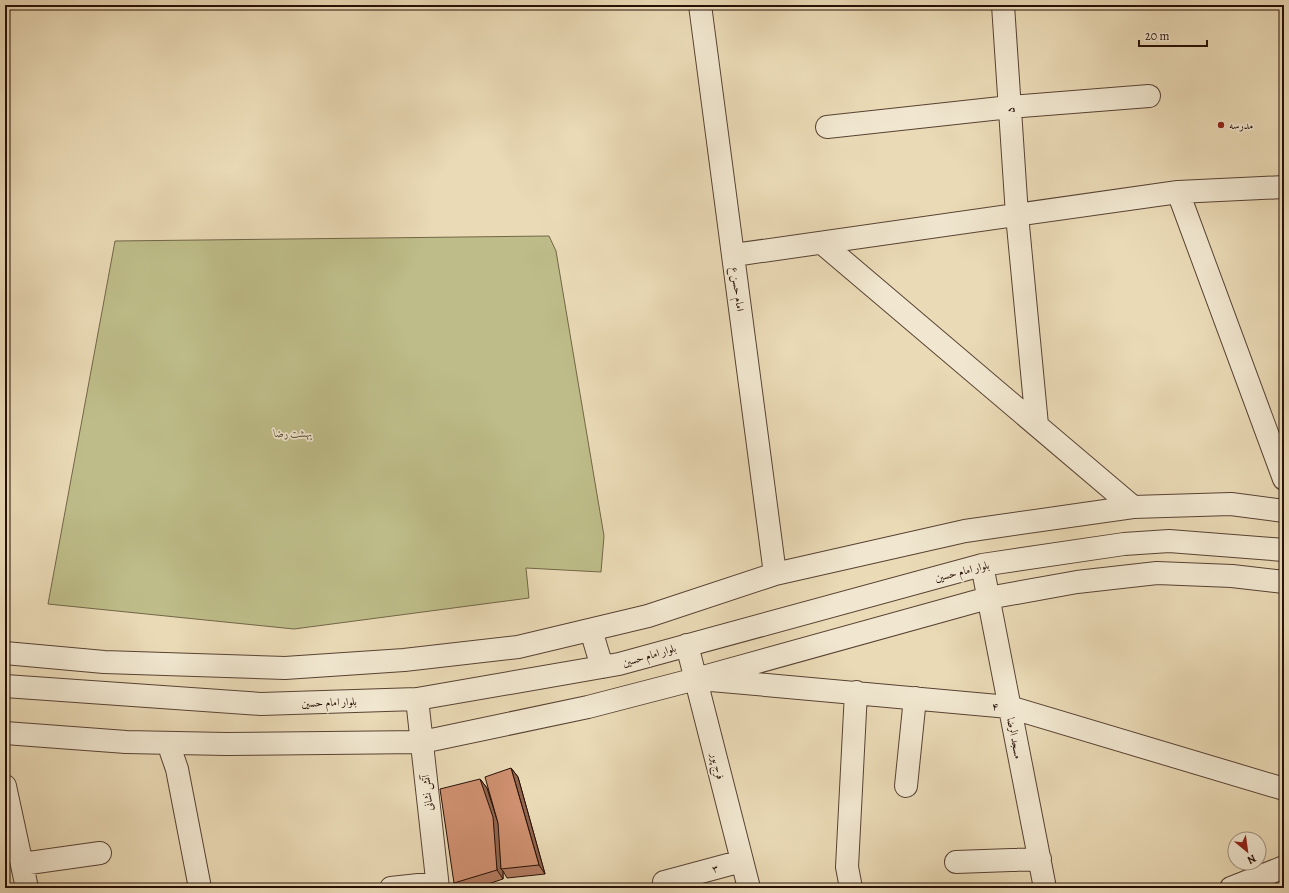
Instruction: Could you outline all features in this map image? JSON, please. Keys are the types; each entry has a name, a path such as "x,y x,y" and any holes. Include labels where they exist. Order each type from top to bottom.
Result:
{"street":[{"name":"امام حسن ع","path":"700,5 775,574"},
{"name":"۵","path":"1003,5 1017,214 1037,425"},
{"path":"827,127 1010,107 1149,96"},
{"path":"734,255 1178,192 1284,187"},
{"path":"1178,192 1284,479"},
{"path":"822,243 1133,507"},
{"path":"5,654 82,660 285,668 404,660 518,647 648,616 775,574 965,531 1133,507 1231,504 1284,511"},
{"name":"بلوار امام حسین","path":"5,686 261,704 417,699 602,667 982,565 1124,544 1169,541 1280,554"},
{"name":"مسجد الرضا","path":"982,565 1045,888"},
{"path":"5,733 126,742 226,744 422,742 588,707 696,679 988,598 1077,582 1157,573 1232,576 1284,582"},
{"path":"591,630 602,667"},
{"name":"فرج پور","path":"687,645 750,888"},
{"path":"77,691 82,660"},
{"name":"۴","path":"696,679 856,692 1009,707 1284,789"},
{"path":"851,888 847,867 856,692"},
{"path":"906,786 915,698"},
{"name":"آتش نشانی","path":"417,699 438,885"},
{"path":"168,742 177,769 200,888"},
{"path":"5,786 27,888"},
{"path":"22,864 100,853"},
{"path":"956,862 1040,859"},
{"name":"۳","path":"664,882 742,860"},
{"path":"1231,888 1284,867"},
{"path":"391,888 438,885"}],"green space":[{"name":"بهشت رضا","path":"549,236 556,251 604,536 601,572 526,568 529,598 294,629 48,604 115,241"}],"building":[{"path":"511,768 539,865 501,869 498,823 485,777"},
{"path":"480,779 493,817 497,870 454,883 440,789"}],"place":[{"name":"مدرسه","path":"1221,125"}]}
